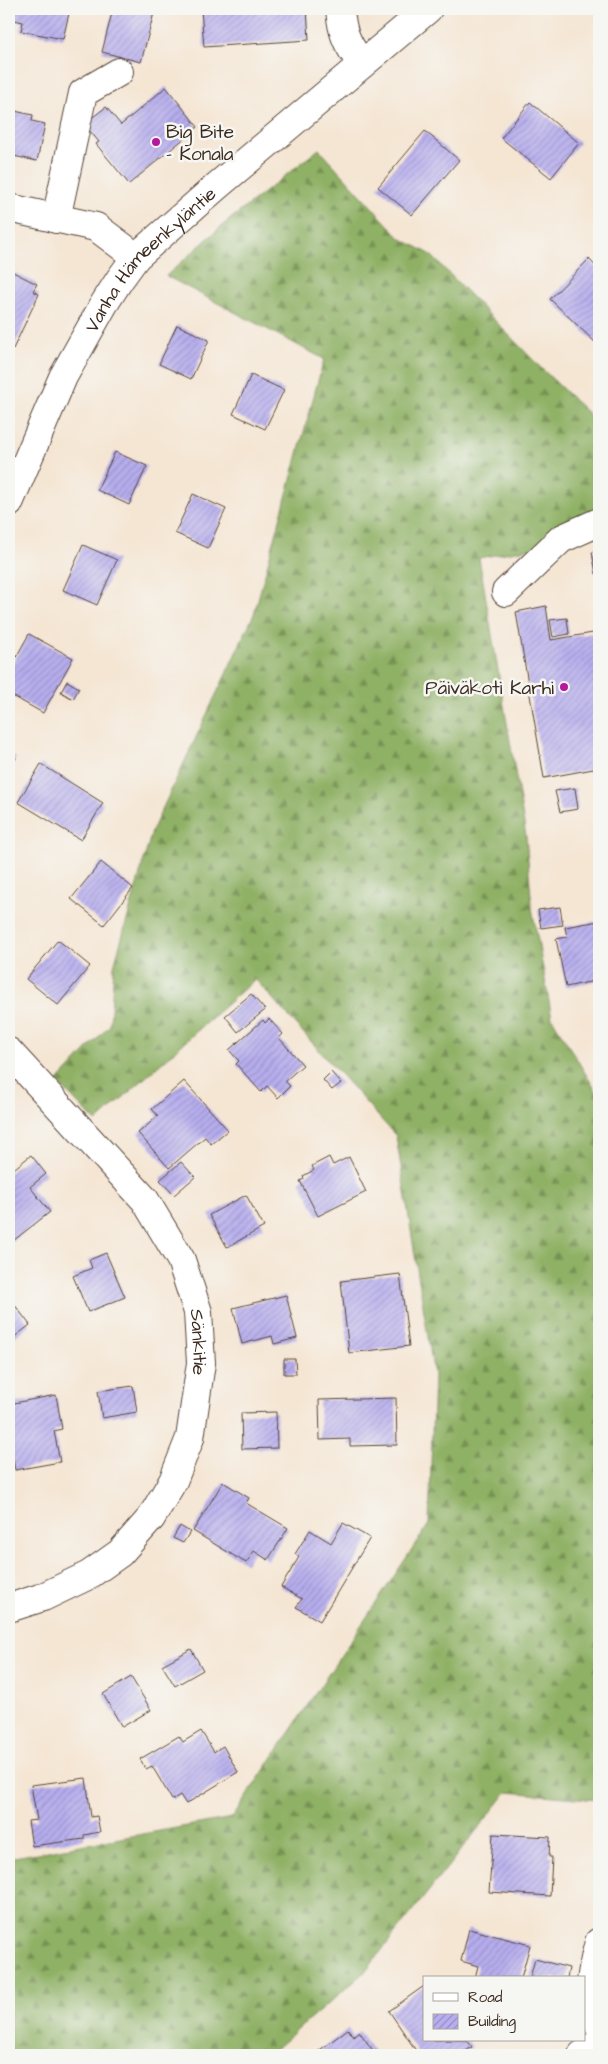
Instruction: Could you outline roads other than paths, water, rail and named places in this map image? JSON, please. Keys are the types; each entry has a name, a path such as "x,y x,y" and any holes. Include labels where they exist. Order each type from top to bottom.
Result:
{"street":[{"path":"340,9 341,22 347,43 362,64"},
{"name":"Vanha Hämeenkyläntie","path":"9,503 63,377 104,304 136,257 217,186 428,9"},
{"path":"56,218 83,93 119,72"},
{"path":"9,208 96,227 136,257"},
{"path":"506,592 561,539 599,522"},
{"name":"Sänkitie","path":"9,1052 145,1200 181,1260 198,1312 201,1363 190,1438 173,1481 151,1518 120,1553 89,1575 43,1597 9,1608"},
{"path":"599,1942 591,1972 592,2007 599,2025"},
{"path":"582,2055 599,2043"}],"place":[{"name":"Big Bite - Konala","path":"156,142"},
{"name":"Päiväkoti Karhi","path":"564,687"}]}
